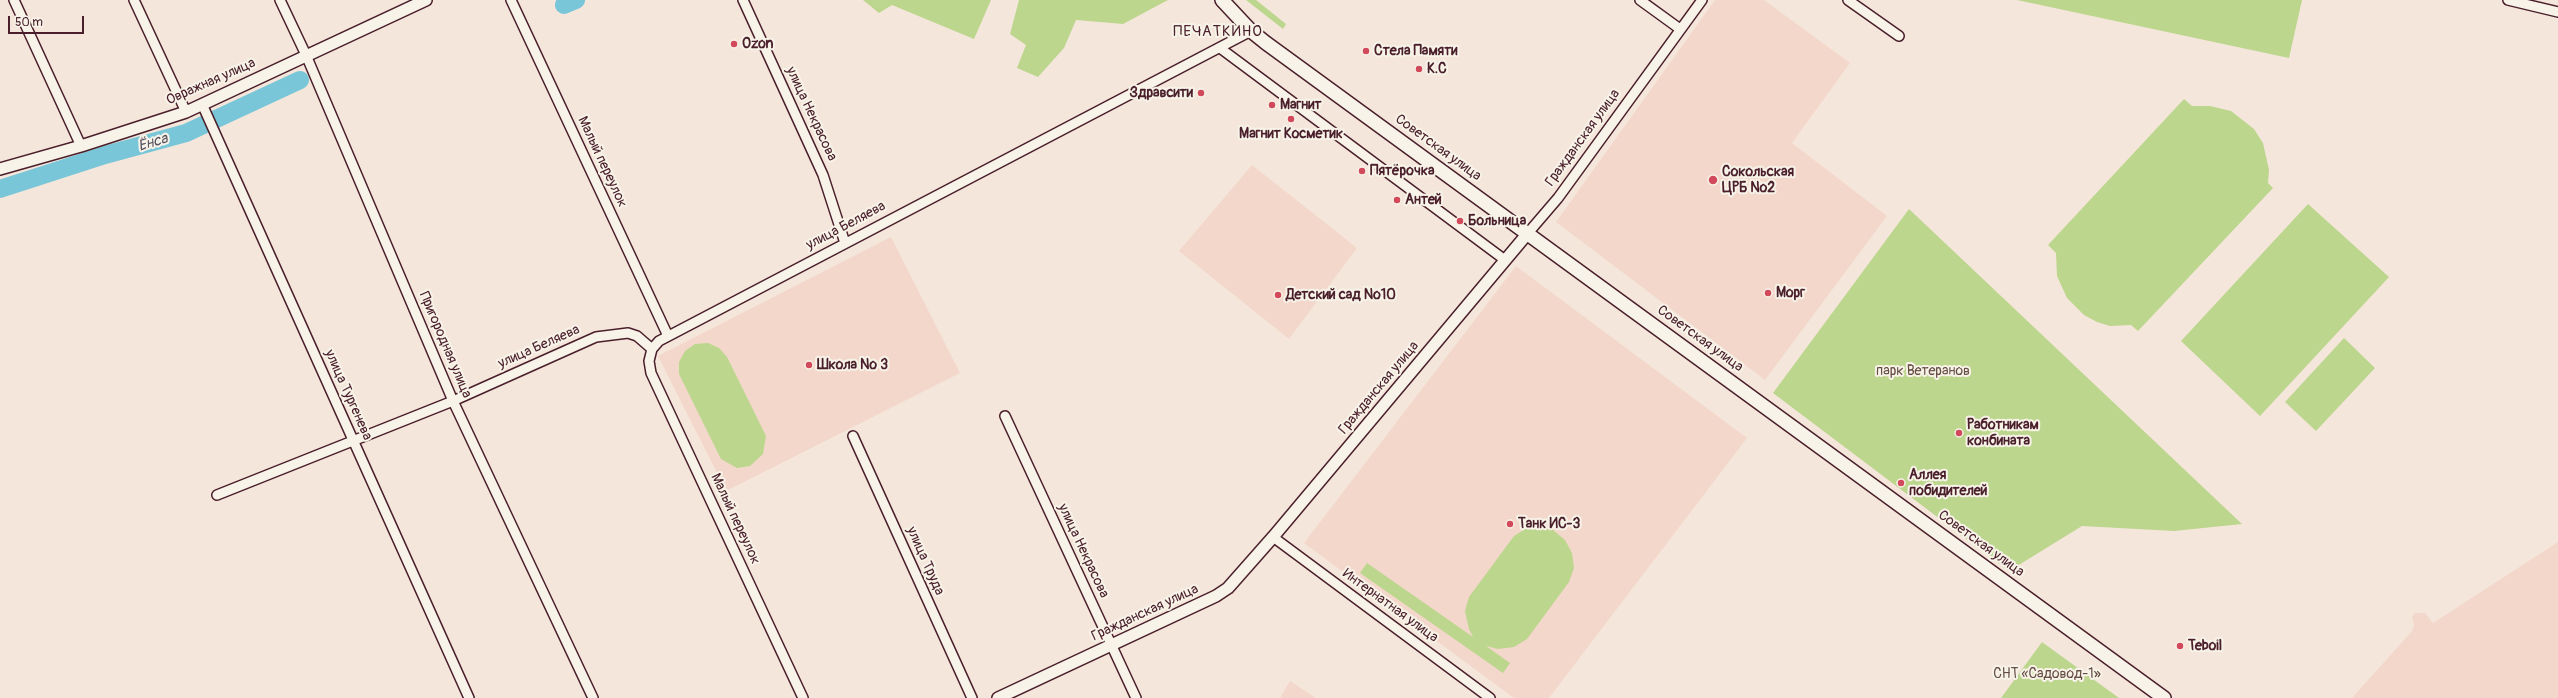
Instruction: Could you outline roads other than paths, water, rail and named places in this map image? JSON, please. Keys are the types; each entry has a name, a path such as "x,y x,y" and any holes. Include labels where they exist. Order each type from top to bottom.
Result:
{"main road":[{"name":"Советская улица","path":"1222,0 1251,31 2164,698"}],"street":[{"path":"14,0 81,146"},
{"path":"134,0 186,112"},
{"name":"Пригородная улица","path":"280,0 306,55 453,401 593,698"},
{"name":"Овражная улица","path":"0,169 81,146 186,112 426,0"},
{"name":"Малый переулок","path":"511,0 668,336"},
{"name":"улица Некрасова","path":"743,0 823,175 845,243"},
{"path":"1640,0 1680,29"},
{"name":"Гражданская улица","path":"998,698 1216,596 1239,578 1558,198 1702,0"},
{"path":"1848,0 1899,36"},
{"path":"2508,0 2558,12"},
{"name":"улица Беляева","path":"217,495 345,442 353,442 453,401 596,337 628,332 637,336 652,349 659,341 668,336 1251,31"},
{"path":"1220,48 1505,260"},
{"name":"улица Тургенева","path":"202,104 469,698"},
{"name":"Малый переулок","path":"652,349 649,361 651,373 803,698"},
{"name":"улица Некрасова","path":"1005,416 1136,698"},
{"name":"улица Труда","path":"854,436 972,698"},
{"name":"Интернатная улица","path":"1273,537 1490,698"}],"waterway":[{"name":"Ёнса","path":"564,5 576,0"},
{"name":"Ёнса","path":"0,189 105,155 186,133 300,80"}],"place":[{"name":"Ozon","path":"734,44"},
{"name":"Стела Памяти","path":"1366,51"},
{"name":"К.С","path":"1419,69"},
{"name":"Здравсити","path":"1201,93"},
{"name":"Магнит","path":"1272,105"},
{"name":"Магнит Косметик","path":"1291,119"},
{"name":"Пятёрочка","path":"1362,171"},
{"name":"Сокольская ЦРБ №2","path":"1713,180"},
{"name":"Антей","path":"1397,200"},
{"name":"Больница","path":"1460,221"},
{"name":"Морг","path":"1768,293"},
{"name":"Детский сад №10","path":"1278,295"},
{"name":"Школа № 3","path":"809,365"},
{"name":"Работникам конбината","path":"1959,433"},
{"name":"Аллея побидителей","path":"1901,483"},
{"name":"Танк ИС-3","path":"1510,524"},
{"name":"Teboil","path":"2180,646"}],"district":[{"name":"ПЕЧАТКИНО","path":"1218,32"}],"park label":[{"name":"парк Ветеранов","path":"1923,371"},
{"name":"СНТ «Садовод-1»","path":"2047,674"}]}
